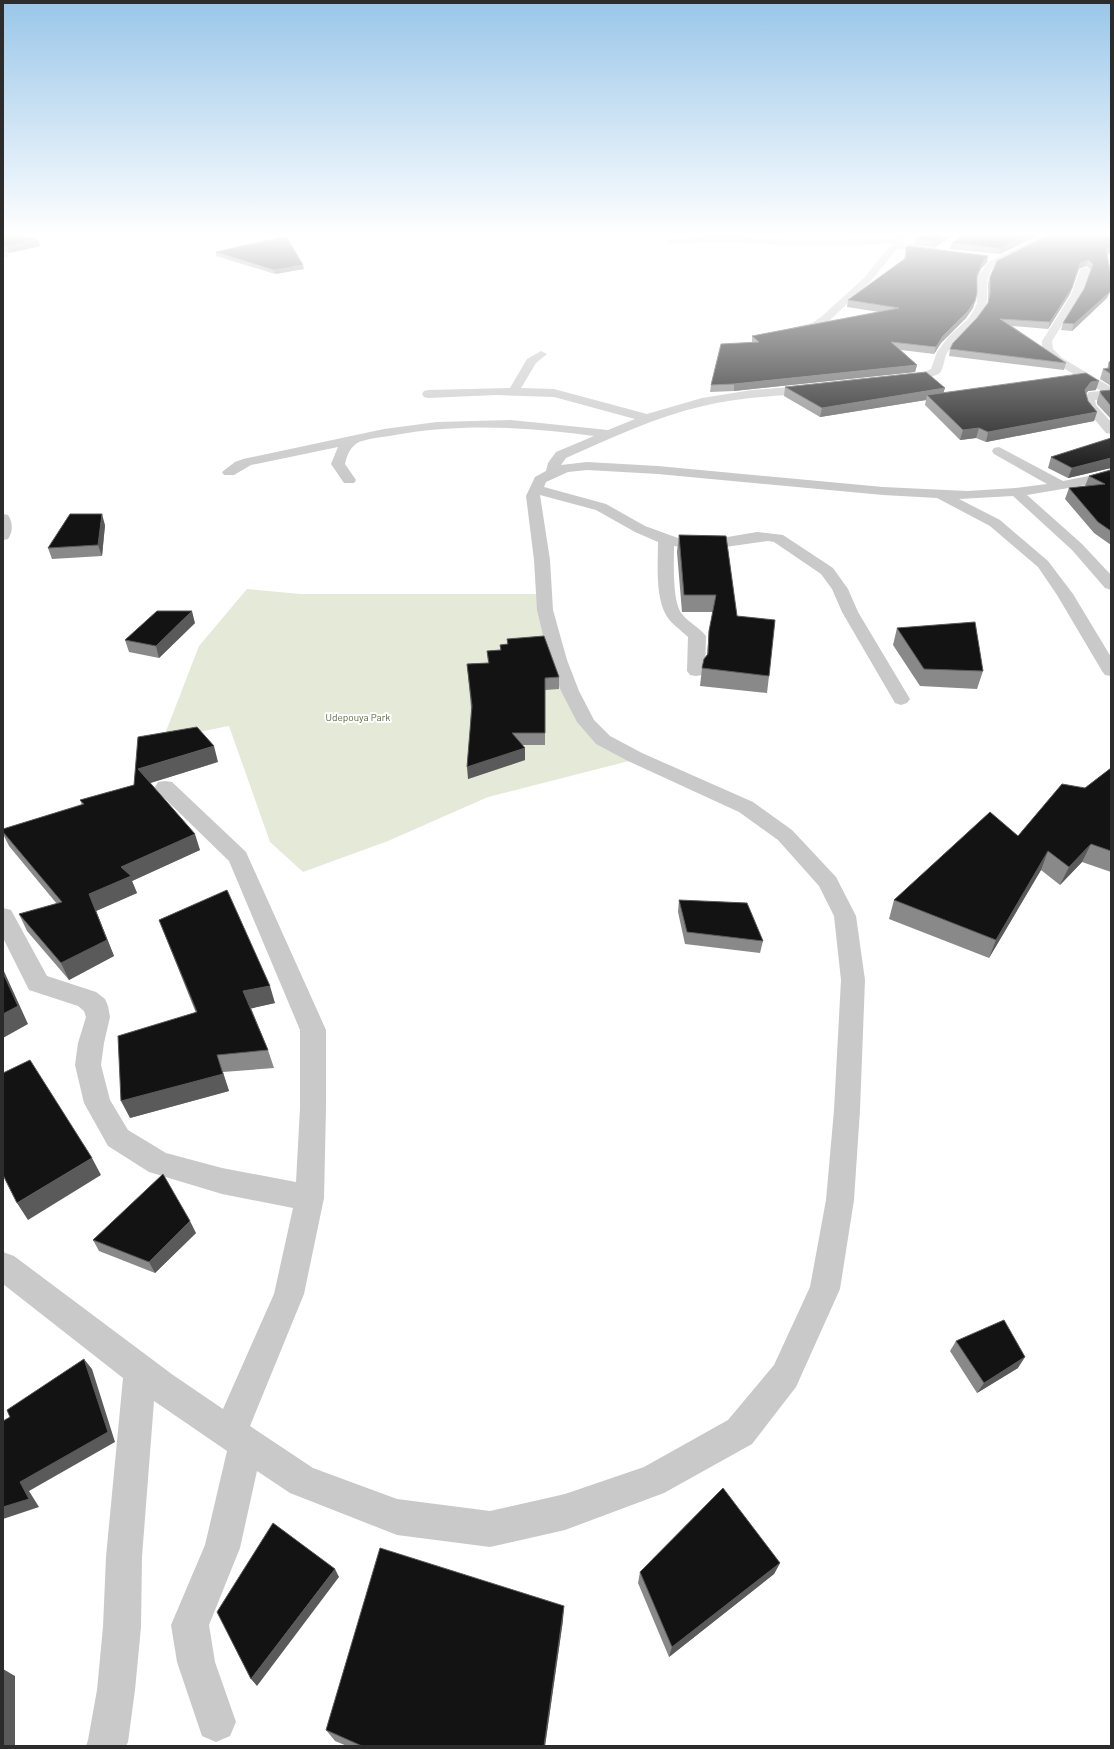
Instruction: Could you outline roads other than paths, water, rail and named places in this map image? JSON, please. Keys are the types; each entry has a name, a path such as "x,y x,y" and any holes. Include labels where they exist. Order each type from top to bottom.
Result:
{"street":[{"path":"780,333 816,325 828,316"},
{"path":"893,380 924,376 936,371 941,354 953,338 972,321 975,316"},
{"path":"1061,316 1047,341 1048,350 1058,360 1111,393"},
{"path":"514,391 531,361 541,354"},
{"path":"3,1266 161,1387 302,1480 397,1517 490,1529 566,1512 652,1481 740,1432 785,1376 825,1289 840,1200 847,1110 853,980 845,916 828,882 785,835 746,807 635,757 603,740 586,722 565,678 545,610 542,560 533,496 561,455 647,418 702,402 752,394 827,387"},
{"path":"428,394 514,391 554,393 647,418"},
{"path":"1111,393 1093,395 1090,399 1090,406 1111,430"},
{"path":"229,472 248,462 414,428 483,424 564,428 610,434"},
{"path":"349,480 338,464 339,454 349,442 356,439"},
{"path":"998,451 1061,486"},
{"path":"544,481 566,468 587,466 883,491 967,495 1016,492 1107,478"},
{"path":"544,481 612,512 634,525 666,540 695,546 720,544 755,537 770,536 778,538 827,570 840,589 850,612 901,699"},
{"path":"1016,492 1077,547 1111,585"},
{"path":"938,494 995,523 1043,564 1065,594 1111,671"},
{"path":"3,518 6,531 3,536"},
{"path":"666,540 670,603 675,616 698,636 696,671"},
{"path":"165,788 238,857 313,1030 313,1108 310,1198 290,1294 238,1438 222,1548 204,1588 190,1625 196,1662 216,1722"},
{"path":"3,916 38,983 87,999 96,1006 98,1017 91,1043 88,1065 97,1103 118,1138 159,1163 222,1181 310,1198"},
{"path":"106,1746 108,1742 116,1690 122,1627 124,1557 140,1370"}],"park label":[{"name":"Udepouya Park","path":"358,717"}]}
